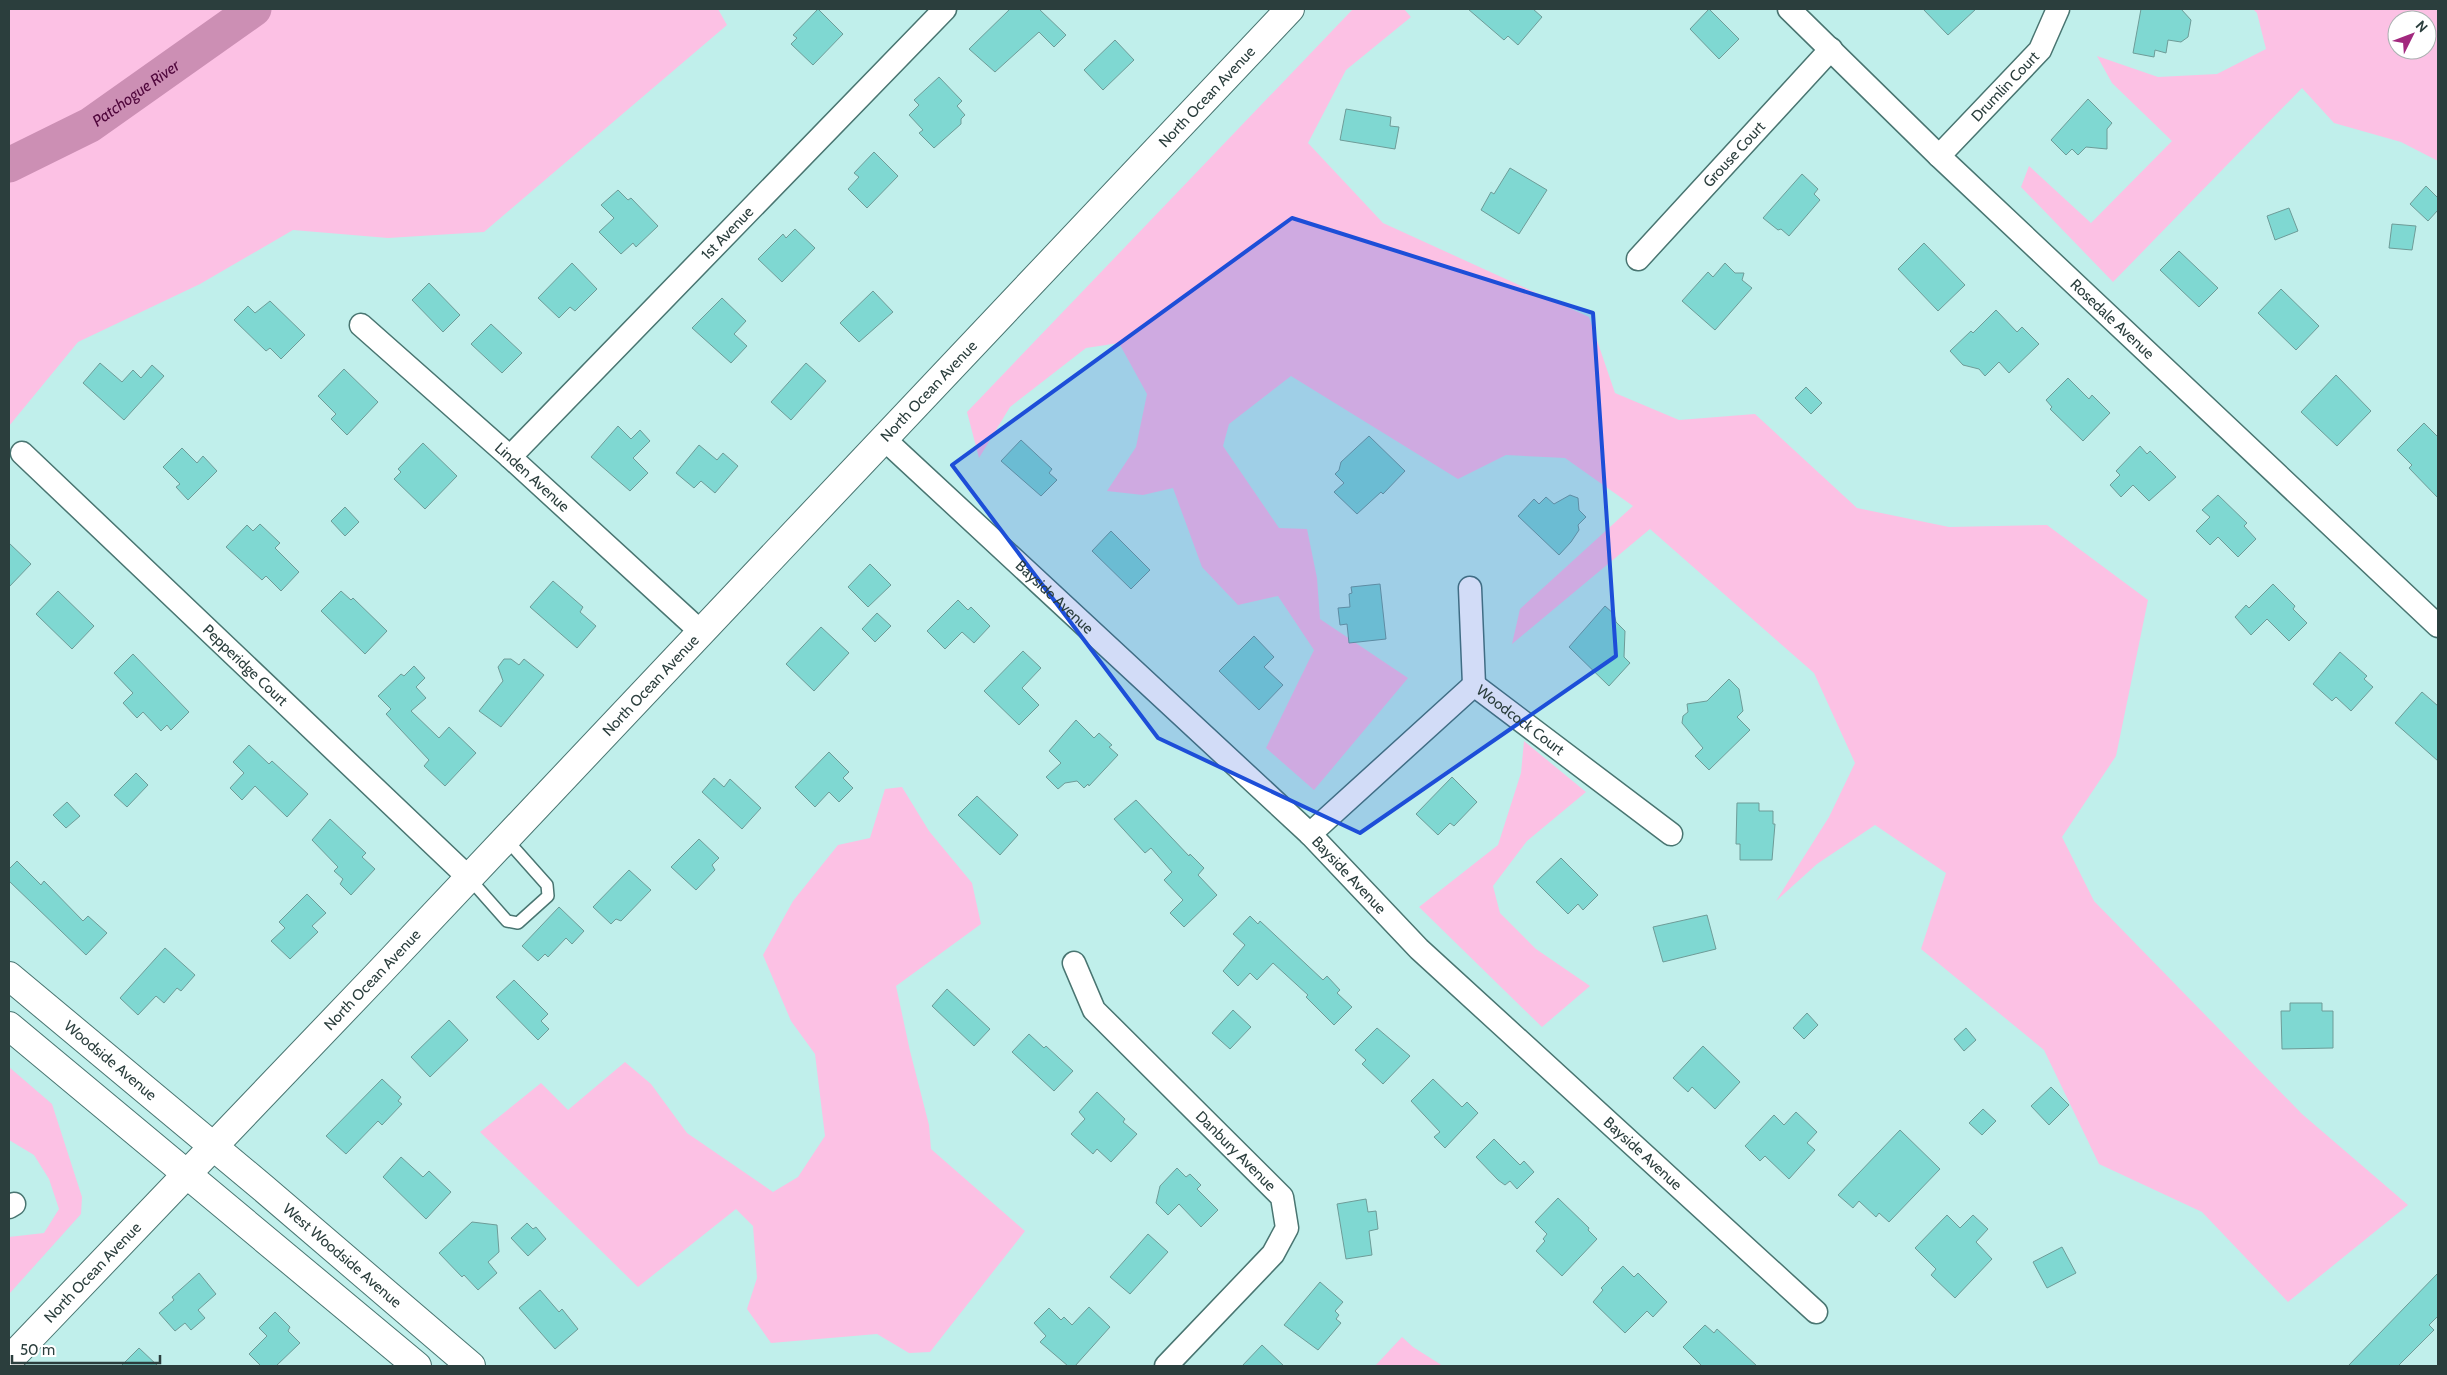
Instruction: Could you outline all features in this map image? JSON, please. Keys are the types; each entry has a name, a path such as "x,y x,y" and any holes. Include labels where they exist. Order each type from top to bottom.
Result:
{"main road":[{"name":"North Ocean Avenue","path":"9,1360 1290,9"},
{"name":"Woodside Avenue","path":"9,976 213,1146"},
{"path":"9,1026 417,1366"},
{"name":"West Woodside Avenue","path":"213,1146 471,1366"}],"street":[{"name":"1st Avenue","path":"510,457 944,9"},
{"name":"Rosedale Avenue","path":"1789,9 1939,156 2438,626"},
{"name":"Drumlin Court","path":"1939,156 2040,50 2058,9"},
{"name":"Grouse Court","path":"1638,259 1831,49"},
{"name":"Linden Avenue","path":"361,326 510,457 700,631"},
{"name":"Bayside Avenue","path":"883,438 1310,834 1420,949 1816,1312"},
{"name":"Pepperidge Court","path":"22,453 468,877"},
{"path":"1470,588 1474,685"},
{"name":"Woodcock Court","path":"1310,834 1474,685 1670,834"},
{"name":"Danbury Avenue","path":"1074,963 1094,1010 1282,1197 1287,1228 1273,1254 1166,1366"}],"lane":[{"path":"468,877 507,921 518,923 548,896 547,885 505,838"}],"highlighted area":[{"path":"1292,218 1593,313 1616,656 1360,833 1158,738 952,465"}],"shaded area":[{"path":"9,9 718,9 727,25 484,232 388,238 293,230 200,284 78,342 9,426 9,171 78,131 9,158"},
{"path":"1353,9 1404,9 1411,17 1346,70 1308,143 1383,223 1589,317 1615,393 1679,420 1755,414 1857,508 1949,527 2047,525 2148,600 2116,756 2062,837 2094,901 2302,1114 2408,1205 2288,1302 2202,1212 2099,1164 2044,1050 1921,949 1946,873 1875,825 1817,864 1776,901 1829,817 1855,763 1814,673 1650,529 1512,644 1520,609 1633,506 1565,458 1506,455 1458,479 1291,376 1229,424 1223,446 1279,528 1307,529 1317,578 1320,619 1408,678 1314,790 1266,748 1314,650 1278,596 1238,605 1202,567 1173,488 1143,495 1107,491 1136,447 1147,394 1119,343 1086,348 1010,407 979,458 967,412"},
{"path":"2253,9 2438,9 2438,161 2401,142 2334,123 2302,88 2113,282 2021,187 2029,166 2091,223 2172,141 2112,83 2097,56 2158,77 2217,74 2266,49 2257,13"},
{"path":"83,129 9,171 9,158"},
{"path":"1524,741 1586,792 1527,841 1493,886 1500,913 1536,949 1590,986 1542,1027 1419,907 1498,845 1521,773"},
{"path":"902,787 929,831 972,883 981,924 896,986 929,1125 931,1149 1025,1231 930,1352 909,1353 877,1334 771,1343 747,1309 757,1278 753,1226 736,1209 638,1287 480,1132 541,1083 568,1110 625,1062 651,1084 687,1133 773,1192 798,1177 825,1136 815,1054 791,1021 763,955 793,901 838,845 870,838 885,789"},
{"path":"9,1067 52,1104 82,1197 81,1214 10,1293 9,1237 44,1233 59,1209 49,1179 34,1155 9,1140"},
{"path":"1402,1337 1413,1347 1443,1366 1375,1366"}],"building":[{"path":"818,9 843,34 813,65 791,44 797,38 793,35"},
{"path":"1010,9 1039,9 1066,35 1054,47 1039,32 995,72 969,49"},
{"path":"1468,9 1533,9 1542,17 1518,45 1508,36 1504,40"},
{"path":"1709,9 1739,39 1719,59 1690,29"},
{"path":"1923,9 1976,9 1948,35"},
{"path":"2141,9 2181,9 2191,20 2188,37 2181,42 2168,40 2166,53 2155,50 2154,57 2133,53"},
{"path":"1115,40 1134,60 1103,90 1084,70"},
{"path":"939,77 962,101 957,106 965,115 961,119 961,124 934,148 919,133 923,130 909,115 919,105 914,100"},
{"path":"2088,99 2112,123 2107,129 2107,149 2086,147 2078,155 2072,149 2066,155 2051,140"},
{"path":"1346,109 1391,117 1390,126 1399,127 1395,149 1340,140"},
{"path":"874,152 898,176 867,208 848,189 859,177 854,173"},
{"path":"1510,168 1547,190 1519,234 1481,210 1491,192 1494,194"},
{"path":"1802,174 1818,189 1814,194 1820,200 1789,236 1763,218"},
{"path":"2426,186 2438,198 2438,210 2428,221 2410,204"},
{"path":"618,190 628,200 631,198 658,226 636,247 633,243 621,254 599,232 614,218 601,205"},
{"path":"2289,208 2298,231 2275,240 2267,216"},
{"path":"2392,224 2416,226 2412,250 2389,248"},
{"path":"795,229 815,248 782,282 758,259 783,234 786,238"},
{"path":"1924,243 1965,285 1938,311 1898,269"},
{"path":"2179,251 2218,288 2199,307 2160,270"},
{"path":"572,263 597,289 575,311 570,307 559,318 538,298"},
{"path":"1725,263 1735,273 1744,273 1742,280 1752,288 1715,330 1682,301 1708,272 1713,277"},
{"path":"429,283 460,315 443,332 412,300"},
{"path":"2281,289 2319,326 2296,350 2258,313"},
{"path":"873,291 893,312 859,342 840,323"},
{"path":"722,298 746,321 734,334 747,346 731,363 692,328"},
{"path":"270,301 305,335 281,359 270,348 266,351 234,320 248,306 255,313"},
{"path":"1996,310 2017,332 2022,327 2039,344 2009,373 1999,362 1985,376 1979,369 1963,365 1950,351 1971,331 1973,333"},
{"path":"491,324 522,353 502,373 471,344"},
{"path":"100,363 122,382 133,370 141,378 152,365 164,376 124,420 83,383"},
{"path":"806,363 826,381 791,420 771,402"},
{"path":"344,369 378,402 347,435 331,419 336,414 318,396"},
{"path":"2336,375 2371,411 2337,446 2301,412"},
{"path":"2068,378 2089,399 2092,395 2110,413 2083,441 2050,409 2052,407 2046,400"},
{"path":"1806,387 1822,403 1811,414 1795,398"},
{"path":"2424,423 2438,437 2438,498 2409,468 2412,465 2397,450"},
{"path":"618,426 631,439 640,430 650,441 633,458 648,473 630,491 591,457"},
{"path":"1369,436 1405,471 1383,494 1381,492 1357,514 1334,492 1344,483 1335,474 1339,470 1341,462"},
{"path":"1021,440 1052,469 1049,473 1057,480 1041,496 1001,461"},
{"path":"423,443 457,476 425,509 394,479 401,472 398,469"},
{"path":"699,445 717,460 723,453 738,466 715,493 701,481 694,488 676,473"},
{"path":"2140,446 2147,454 2150,451 2176,477 2149,501 2133,485 2121,497 2110,485 2120,475 2116,471"},
{"path":"182,448 197,463 203,456 217,471 188,500 176,487 180,484 163,467"},
{"path":"1570,495 1578,498 1579,510 1586,517 1578,525 1579,530 1571,542 1559,555 1518,516 1534,499 1539,504 1546,497 1554,504"},
{"path":"2218,495 2247,523 2244,526 2256,539 2238,557 2218,537 2210,545 2196,531 2210,517 2202,510"},
{"path":"345,507 359,522 345,536 331,521"},
{"path":"260,524 280,543 275,548 299,572 281,591 266,576 262,580 226,547 247,525 253,531"},
{"path":"1111,531 1150,570 1131,589 1092,551"},
{"path":"9,543 31,564 9,587"},
{"path":"870,564 891,585 868,607 848,587"},
{"path":"553,581 583,607 580,612 596,626 577,648 530,607"},
{"path":"1380,584 1386,639 1349,643 1347,624 1340,625 1338,608 1350,607 1349,594 1352,593 1351,587"},
{"path":"2273,584 2295,606 2293,609 2307,623 2289,641 2267,619 2251,635 2235,617 2246,605 2249,608"},
{"path":"58,591 94,626 72,649 36,614"},
{"path":"341,591 351,600 353,598 387,631 365,654 321,611"},
{"path":"958,600 968,610 971,607 990,626 974,643 962,632 945,649 927,631"},
{"path":"1605,606 1614,614 1616,622 1625,631 1624,657 1630,663 1609,686 1569,647"},
{"path":"877,613 891,626 875,642 862,629"},
{"path":"821,627 849,653 814,691 786,664"},
{"path":"1254,636 1274,657 1264,667 1283,685 1259,710 1219,671"},
{"path":"1023,651 1041,668 1022,688 1039,705 1019,725 984,691"},
{"path":"2340,652 2367,676 2364,679 2373,687 2351,711 2336,697 2332,701 2313,684"},
{"path":"133,654 189,712 171,730 167,725 161,731 143,712 137,718 123,703 133,693 114,673"},
{"path":"504,659 511,659 519,665 524,659 544,675 501,727 479,711 503,681 498,667"},
{"path":"414,666 425,678 416,687 426,698 411,711 439,738 449,727 476,753 445,786 424,766 429,760 386,714 391,709 378,696 401,674 404,676"},
{"path":"1729,679 1739,689 1743,711 1737,717 1750,730 1709,770 1695,756 1703,748 1682,723 1683,716 1688,712 1687,704 1707,701"},
{"path":"2422,692 2438,706 2438,761 2395,723"},
{"path":"1076,720 1094,738 1099,733 1112,745 1109,747 1118,755 1089,786 1088,784 1084,788 1077,781 1065,783 1058,789 1046,777 1061,763 1049,751"},
{"path":"249,745 269,764 272,761 308,794 287,817 255,786 242,800 230,788 244,773 233,762"},
{"path":"829,752 849,772 843,778 853,788 839,802 829,792 815,807 795,787"},
{"path":"136,773 148,785 127,807 114,795"},
{"path":"1452,777 1477,802 1454,826 1450,823 1438,835 1416,814"},
{"path":"714,778 724,787 730,779 761,808 742,829 702,792"},
{"path":"977,796 1018,835 1000,855 958,815"},
{"path":"1136,800 1189,856 1190,854 1204,868 1198,875 1217,895 1184,927 1170,913 1183,900 1164,880 1172,872 1151,848 1145,853 1114,819"},
{"path":"67,802 80,816 66,828 53,815"},
{"path":"1737,803 1759,803 1759,811 1773,811 1773,824 1775,824 1772,860 1740,860 1740,844 1736,844"},
{"path":"330,819 366,853 362,857 375,869 351,895 340,884 343,879 334,871 338,867 312,840"},
{"path":"699,839 719,858 712,865 715,870 696,890 671,867"},
{"path":"1561,858 1598,895 1583,910 1578,904 1568,914 1536,882"},
{"path":"17,861 41,885 44,881 83,921 88,916 107,933 86,955 9,881 9,869"},
{"path":"629,870 651,890 621,921 616,919 611,924 593,907"},
{"path":"307,894 326,913 312,926 318,932 290,959 271,941 285,928 279,922"},
{"path":"559,907 584,931 572,944 566,938 548,957 545,954 538,961 522,946"},
{"path":"1707,915 1716,949 1663,962 1653,927"},
{"path":"1250,916 1258,924 1260,921 1323,980 1327,976 1340,990 1337,993 1352,1007 1334,1025 1306,997 1308,995 1273,963 1257,980 1250,973 1238,986 1223,971 1245,945 1233,934"},
{"path":"165,948 195,975 181,991 177,988 164,1003 156,996 138,1015 120,998"},
{"path":"514,980 548,1014 541,1021 549,1029 538,1040 496,997"},
{"path":"947,989 990,1029 974,1046 932,1006"},
{"path":"2290,1003 2322,1003 2322,1011 2333,1011 2333,1048 2282,1049 2281,1011 2290,1011"},
{"path":"1233,1010 1251,1027 1230,1049 1212,1033"},
{"path":"1807,1013 1818,1025 1804,1039 1793,1028"},
{"path":"449,1020 468,1040 430,1077 411,1057"},
{"path":"1377,1028 1410,1056 1383,1084 1362,1064 1366,1060 1355,1050"},
{"path":"1966,1028 1976,1040 1964,1051 1954,1039"},
{"path":"1029,1034 1044,1048 1046,1046 1073,1071 1054,1091 1012,1052"},
{"path":"1703,1046 1740,1082 1715,1109 1692,1087 1688,1092 1673,1078"},
{"path":"382,1079 401,1097 398,1101 402,1104 382,1125 378,1121 346,1154 326,1136"},
{"path":"1433,1079 1462,1107 1467,1102 1478,1113 1445,1148 1434,1137 1440,1132 1411,1101"},
{"path":"2051,1087 2069,1105 2049,1125 2031,1106"},
{"path":"1097,1092 1125,1119 1123,1122 1137,1134 1111,1162 1097,1149 1093,1154 1071,1134 1085,1119 1079,1112"},
{"path":"1983,1109 1996,1121 1982,1135 1969,1123"},
{"path":"1796,1112 1817,1132 1807,1143 1815,1150 1789,1179 1765,1156 1760,1161 1745,1146 1774,1115 1784,1125"},
{"path":"1900,1130 1940,1169 1889,1222 1879,1213 1876,1217 1859,1201 1853,1208 1838,1195"},
{"path":"1494,1139 1520,1165 1524,1161 1534,1172 1517,1189 1510,1181 1505,1185 1498,1180 1476,1157"},
{"path":"401,1157 423,1177 429,1171 451,1192 426,1219 383,1177"},
{"path":"1177,1168 1186,1177 1190,1174 1201,1185 1197,1189 1218,1210 1201,1227 1179,1204 1168,1215 1156,1203 1160,1186"},
{"path":"1558,1198 1589,1228 1588,1230 1597,1239 1562,1276 1536,1251 1545,1241 1543,1239 1547,1234 1535,1222"},
{"path":"1366,1199 1368,1212 1376,1211 1378,1229 1369,1231 1372,1255 1346,1259 1337,1204"},
{"path":"1947,1215 1960,1228 1973,1215 1988,1229 1976,1242 1992,1259 1955,1298 1931,1275 1936,1269 1915,1248"},
{"path":"472,1222 497,1225 499,1252 488,1262 497,1273 478,1290 464,1275 462,1277 439,1253"},
{"path":"527,1223 533,1229 536,1227 546,1239 528,1256 511,1238"},
{"path":"1148,1234 1168,1252 1130,1294 1110,1277"},
{"path":"2062,1247 2076,1273 2047,1288 2033,1262"},
{"path":"1623,1266 1634,1277 1638,1273 1667,1302 1653,1317 1647,1311 1625,1333 1593,1302 1603,1290 1601,1288"},
{"path":"199,1273 216,1294 198,1310 205,1318 191,1330 185,1323 175,1331 159,1313 174,1300 172,1297"},
{"path":"2438,1273 2438,1316 2429,1325 2434,1330 2398,1366 2348,1366"},
{"path":"1320,1282 1343,1302 1335,1311 1339,1315 1336,1319 1341,1323 1318,1350 1284,1325"},
{"path":"540,1290 559,1312 562,1309 578,1329 555,1349 519,1308"},
{"path":"1089,1307 1110,1327 1075,1366 1068,1366 1040,1342 1046,1336 1034,1323 1049,1308 1061,1320 1064,1317 1072,1325"},
{"path":"275,1312 290,1327 288,1331 300,1343 276,1366 261,1366 249,1354 267,1336 259,1328"},
{"path":"1705,1325 1714,1333 1717,1329 1757,1366 1702,1366 1683,1347"},
{"path":"1262,1345 1284,1366 1242,1366"},
{"path":"139,1348 158,1366 121,1366"}],"waterway":[{"name":"Patchogue River","path":"9,165 90,125 254,9"}]}
